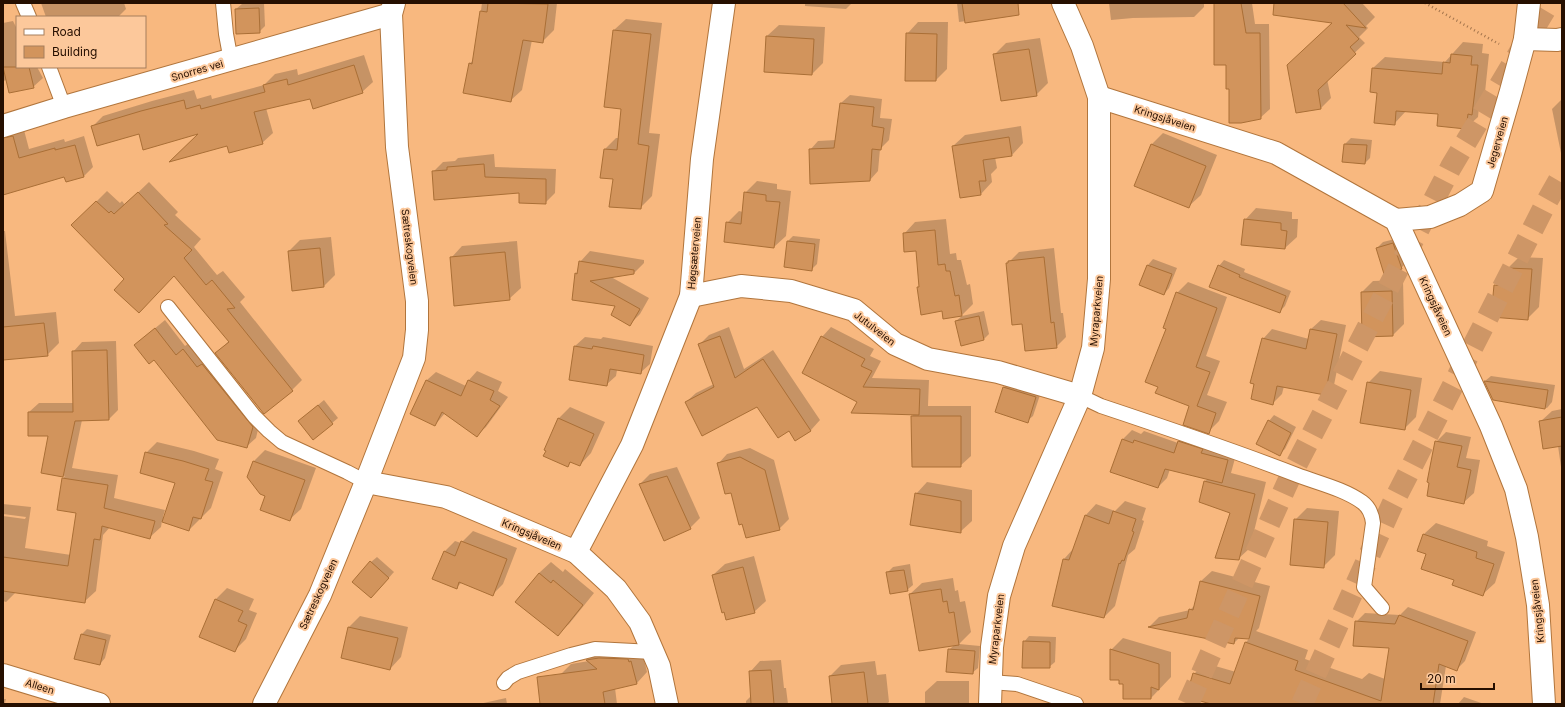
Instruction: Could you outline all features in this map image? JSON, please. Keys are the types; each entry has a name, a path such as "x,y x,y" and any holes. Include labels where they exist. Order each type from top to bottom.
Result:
{"street":[{"name":"Høgsæterveien","path":"576,552 632,444 691,296 702,159 724,3"},
{"name":"Myraparkveien","path":"990,704 992,647 998,596 1014,546 1080,396 1093,348 1099,279 1099,97 1082,46 1063,3"},
{"name":"Jegerveien","path":"1396,220 1430,217 1460,205 1482,191 1522,48 1529,3"},
{"name":"Snorres vei","path":"3,126 64,107 231,60 392,9"},
{"name":"Sætreskogveien","path":"264,704 320,595 414,358 417,330 417,301 397,147 392,9"},
{"path":"1522,48 1562,39"},
{"name":"Kringsjåveien","path":"1099,97 1276,153 1396,220 1491,426 1516,489 1527,537 1538,605 1544,704"},
{"name":"Jutulveien","path":"691,296 741,286 791,291 854,310 895,344 928,359 998,372 1080,396"},
{"name":"Kringsjåveien","path":"366,482 446,498 576,552 616,589 640,622 659,666 667,704"},
{"name":"Alleen","path":"3,675 99,704"}],"lane":[{"path":"23,3 29,16"},
{"path":"223,3 226,34 231,60"},
{"path":"49,68 64,107"},
{"path":"168,307 268,432 282,442 366,482"},
{"path":"1080,396 1101,406 1243,454 1343,492 1362,502 1370,510 1373,523 1364,588 1382,608"},
{"path":"504,683 508,678 518,672 595,649 653,652"},
{"path":"990,682 1017,684 1076,704"}],"path":[{"path":"1425,3 1522,48"}],"building":[{"path":"488,3 548,4 543,43 523,40 511,102 463,93 469,63 472,64 480,11 487,12"},
{"path":"962,3 1018,3 1019,15 965,23"},
{"path":"1214,3 1241,3 1246,33 1260,33 1261,119 1241,123 1229,123 1229,89 1226,89 1226,65 1214,65"},
{"path":"1274,3 1343,3 1366,28 1346,25 1359,39 1350,47 1356,54 1318,90 1321,109 1296,113 1287,65 1332,23 1273,15"},
{"path":"259,8 260,33 236,34 235,9"},
{"path":"613,30 651,34 638,144 649,146 641,209 609,207 613,179 600,178 604,149 617,150 621,109 604,107"},
{"path":"906,33 937,34 936,81 905,81"},
{"path":"766,36 814,39 812,75 764,72"},
{"path":"1029,49 1037,96 1001,101 993,54"},
{"path":"1451,54 1472,56 1471,65 1478,65 1472,115 1468,114 1466,129 1437,126 1438,114 1396,111 1395,125 1374,123 1377,93 1370,92 1372,68 1442,74 1443,62 1450,63"},
{"path":"354,65 363,93 313,109 310,99 254,112 263,144 229,153 227,146 169,162 198,134 143,150 139,134 97,146 91,126 184,100 186,109 200,105 201,109 265,92 263,85 287,79 288,85"},
{"path":"3,67 29,68 34,88 9,93"},
{"path":"840,103 874,107 872,126 884,128 881,150 872,149 870,181 810,184 809,149 834,148"},
{"path":"13,136 19,158 55,148 55,150 75,145 84,177 66,182 64,177 3,195 3,138"},
{"path":"1009,137 1012,156 983,160 986,181 979,181 981,195 960,198 952,146"},
{"path":"1151,144 1206,166 1189,208 1134,186"},
{"path":"1344,144 1367,145 1365,164 1342,162"},
{"path":"484,164 485,177 546,179 546,204 519,203 519,193 434,200 432,171 447,170 447,167"},
{"path":"138,192 168,224 164,225 192,250 184,258 206,285 212,280 235,308 227,309 293,391 264,414 215,353 229,342 174,276 139,313 114,290 124,279 71,225 96,201 109,213 111,211 114,214"},
{"path":"744,192 766,195 766,201 780,202 774,248 724,242 726,222 741,224"},
{"path":"1244,219 1281,223 1281,230 1287,231 1285,249 1241,245"},
{"path":"935,230 938,265 945,264 946,271 950,271 955,296 959,295 962,316 943,319 942,311 921,315 917,287 919,287 916,251 904,252 903,233"},
{"path":"787,241 815,244 812,271 784,267"},
{"path":"1393,243 1402,269 1384,274 1376,248"},
{"path":"320,248 324,287 292,291 288,251"},
{"path":"505,252 510,300 454,306 450,257"},
{"path":"1044,257 1051,323 1054,322 1057,348 1025,351 1022,324 1012,325 1006,263 1008,263 1008,261"},
{"path":"579,261 634,270 634,274 590,281 640,309 630,326 611,315 615,306 572,300 575,273 577,274"},
{"path":"1147,265 1172,274 1164,295 1139,285"},
{"path":"1218,265 1240,275 1239,277 1286,296 1280,313 1209,287"},
{"path":"1507,268 1532,269 1528,320 1491,317 1494,285 1505,286"},
{"path":"1392,291 1393,336 1362,337 1361,292"},
{"path":"1176,292 1217,308 1196,367 1210,372 1197,406 1216,413 1209,434 1183,425 1189,406 1155,393 1158,387 1145,382 1166,329 1163,328"},
{"path":"979,316 984,340 961,346 955,321"},
{"path":"44,323 48,356 3,360 3,327"},
{"path":"155,328 176,355 183,349 197,367 202,364 253,427 247,448 217,440 154,360 149,364 134,345"},
{"path":"1310,329 1337,334 1325,395 1277,386 1273,405 1251,399 1254,384 1250,383 1262,338 1306,349"},
{"path":"720,336 735,378 763,359 811,431 795,441 789,431 778,438 757,407 702,436 685,402 714,387 698,344"},
{"path":"821,336 865,359 861,366 872,371 863,387 920,389 919,415 851,413 857,402 802,373"},
{"path":"574,346 592,349 593,346 644,355 641,374 610,369 607,386 569,380"},
{"path":"107,350 109,420 75,421 63,477 41,473 48,436 28,436 28,412 73,412 72,351"},
{"path":"426,380 461,396 468,380 494,391 490,400 500,406 477,437 442,412 435,426 410,414"},
{"path":"1484,381 1548,390 1545,409 1493,400"},
{"path":"1367,382 1411,390 1405,430 1360,423"},
{"path":"1003,387 1036,397 1028,423 995,412"},
{"path":"318,405 333,424 313,440 298,421"},
{"path":"911,416 961,416 961,467 912,467"},
{"path":"1562,417 1562,446 1543,449 1539,421"},
{"path":"558,418 594,434 580,466 570,462 568,467 543,456 546,451 544,450"},
{"path":"1268,420 1291,433 1280,456 1256,444"},
{"path":"1122,439 1133,443 1134,440 1174,453 1178,441 1203,449 1201,453 1228,460 1222,483 1165,469 1158,488 1110,472"},
{"path":"1435,441 1462,446 1457,467 1471,470 1464,504 1427,496 1429,483 1427,482"},
{"path":"145,452 209,469 205,480 213,482 201,519 193,517 189,531 162,522 175,483 140,473"},
{"path":"740,457 765,470 780,530 746,538 742,524 739,525 731,493 725,494 717,463"},
{"path":"253,461 305,480 290,521 260,510 265,496 260,494 247,477"},
{"path":"667,476 691,529 664,541 639,484"},
{"path":"62,478 108,485 104,508 155,521 150,539 102,526 100,540 94,539 85,603 3,591 3,557 68,566 76,513 57,510"},
{"path":"1204,481 1255,494 1239,560 1215,558 1230,513 1199,502"},
{"path":"915,493 961,501 961,533 910,525"},
{"path":"1113,511 1136,519 1132,531 1134,532 1124,561 1122,560 1120,564 1119,563 1104,618 1052,606 1063,559 1069,560 1085,515 1109,524"},
{"path":"1294,519 1328,522 1324,568 1290,565"},
{"path":"1423,534 1477,552 1476,558 1494,564 1483,596 1452,585 1454,580 1421,569 1426,554 1417,551"},
{"path":"461,541 507,559 493,596 459,582 457,589 432,579 444,551 455,556"},
{"path":"370,561 389,578 371,598 352,582"},
{"path":"743,567 755,613 726,620 724,612 722,613 712,575"},
{"path":"904,570 908,591 890,594 886,572"},
{"path":"539,573 551,583 553,580 583,605 558,636 515,602"},
{"path":"1200,581 1260,596 1249,639 1235,638 1234,644 1148,627 1187,618 1189,609 1193,610"},
{"path":"941,589 943,602 947,601 949,613 954,612 959,645 919,651 909,594"},
{"path":"215,599 243,611 238,621 247,625 235,652 199,637"},
{"path":"1399,615 1468,641 1457,671 1439,664 1433,704 1211,704 1186,697 1193,673 1230,684 1245,642 1298,661 1295,670 1381,701 1389,648 1353,646 1355,621 1395,624"},
{"path":"348,627 398,638 390,670 341,658"},
{"path":"81,634 106,640 100,665 74,659"},
{"path":"1023,641 1050,642 1050,668 1022,668"},
{"path":"948,649 975,651 973,674 946,672"},
{"path":"1110,649 1159,664 1159,690 1151,687 1151,699 1123,699 1123,684 1119,684 1119,680 1110,680"},
{"path":"599,658 628,659 629,662 631,661 637,684 603,692 605,704 540,704 537,677 597,669 586,660"},
{"path":"771,670 774,704 751,704 749,671"},
{"path":"864,672 868,704 832,704 829,676"}],"tunnel":[{"path":"1188,704 1291,475 1451,167 1549,3"},
{"path":"1302,704 1392,505 1546,203 1562,175"}]}
